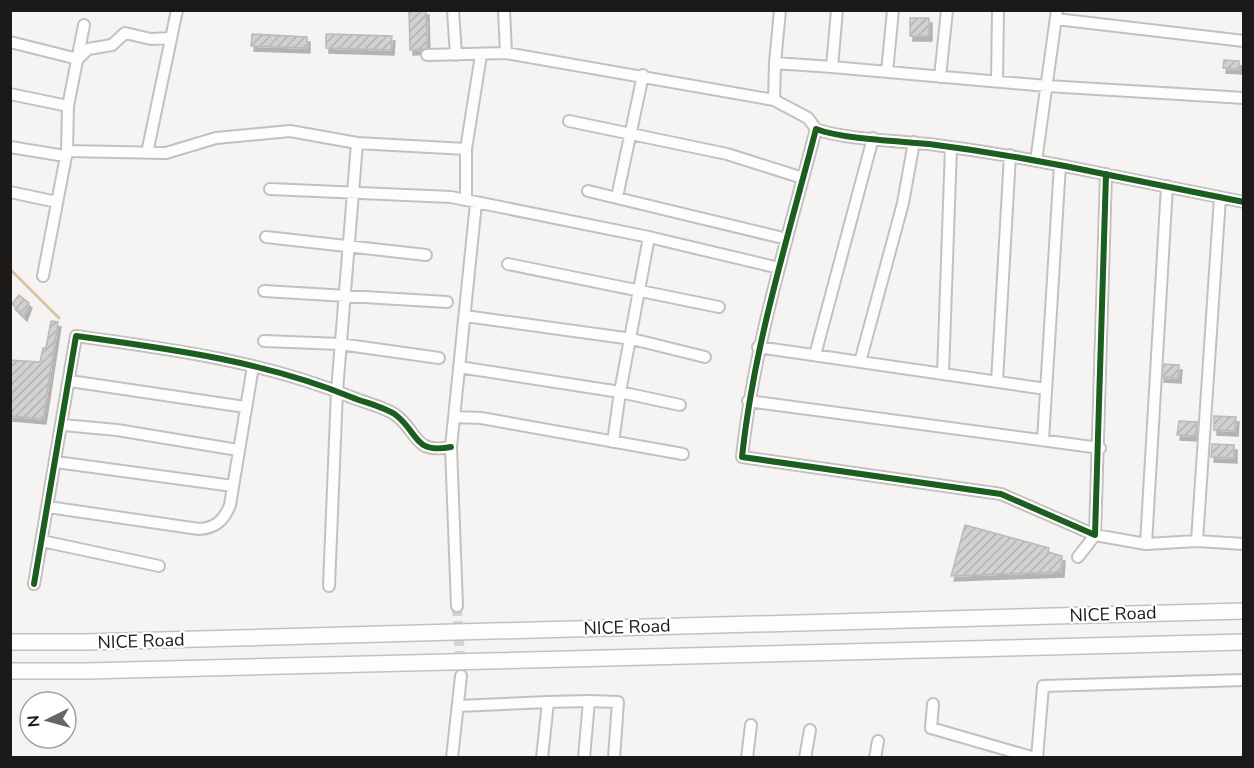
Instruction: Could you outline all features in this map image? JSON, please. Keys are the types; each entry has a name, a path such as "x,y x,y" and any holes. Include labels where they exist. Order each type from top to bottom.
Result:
{"highway":[{"name":"NICE Road","path":"10,642 84,642 1244,611"},
{"name":"NICE Road","path":"10,671 1244,642"}],"street":[{"path":"147,153 177,10"},
{"path":"453,10 456,55"},
{"path":"504,10 506,53"},
{"path":"774,100 780,10"},
{"path":"832,67 837,10"},
{"path":"887,72 893,10"},
{"path":"940,76 947,10"},
{"path":"997,80 998,10"},
{"path":"1036,161 1057,15 1244,41"},
{"path":"43,276 66,154 68,106 84,25"},
{"path":"78,60 88,49 112,45 125,33 151,39 171,38"},
{"path":"10,42 78,60"},
{"path":"427,55 506,53 643,75 774,100 808,118 816,129 988,151 1244,202"},
{"path":"457,606 451,447 465,316 471,201 466,149 481,55"},
{"path":"775,63 1047,86 1244,98"},
{"path":"617,197 643,75"},
{"path":"10,94 68,106"},
{"path":"569,121 727,154 803,178"},
{"path":"816,129 758,347 748,401 742,457 1001,494 1095,535 1146,544 1197,541 1244,544"},
{"path":"10,147 66,154 166,153 216,138 290,131 357,143 466,149"},
{"path":"815,355 873,138"},
{"path":"860,362 903,203 914,142"},
{"path":"329,586 337,391 351,193 357,143"},
{"path":"943,374 951,147"},
{"path":"997,382 1010,156"},
{"path":"1042,440 1060,165"},
{"path":"1078,557 1095,535 1100,448 1106,174"},
{"path":"1146,544 1167,186"},
{"path":"270,189 452,197 649,237 779,268"},
{"path":"588,191 787,239"},
{"path":"10,192 57,202"},
{"path":"1197,541 1220,197"},
{"path":"266,237 426,255"},
{"path":"613,442 649,237"},
{"path":"508,264 719,307"},
{"path":"264,291 447,302"},
{"path":"465,316 632,339 705,357"},
{"path":"34,584 63,425 76,336 207,355 253,366 337,391 397,416 418,443 437,450 451,447"},
{"path":"264,341 340,344 439,358"},
{"path":"758,347 1046,389"},
{"path":"48,507 199,530 208,529 224,520 230,505 253,366"},
{"path":"459,367 620,392 680,405"},
{"path":"70,381 245,407"},
{"path":"748,401 1100,448"},
{"path":"454,417 481,418 683,454"},
{"path":"63,425 117,430 238,450"},
{"path":"56,462 233,486"},
{"path":"42,541 159,566"},
{"path":"452,758 461,676"},
{"path":"933,704 931,728 993,752 1036,758 1042,686 1244,680"},
{"path":"584,758 589,701"},
{"path":"542,758 548,702"},
{"path":"458,706 618,702 614,758"},
{"path":"747,758 751,725"},
{"path":"805,758 810,730"},
{"path":"875,758 878,741"}],"building":[{"path":"409,10 426,10 427,49 410,50"},
{"path":"910,18 929,18 929,36 910,36"},
{"path":"252,34 307,37 307,48 251,46"},
{"path":"326,34 392,36 391,50 326,48"},
{"path":"1224,60 1239,61 1239,69 1223,68"},
{"path":"19,295 29,303 24,316 12,304"},
{"path":"51,321 58,322 43,419 10,416 10,360 40,362 43,348 46,348"},
{"path":"1162,364 1179,365 1178,378 1161,377"},
{"path":"1214,416 1236,417 1235,431 1214,430"},
{"path":"1179,421 1197,422 1196,436 1177,435"},
{"path":"1212,444 1234,445 1234,458 1211,457"},
{"path":"965,525 1049,548 1048,552 1062,556 1061,572 951,576"}],"waterway":[{"path":"10,269 59,318"}],"tunnel":[{"path":"457,606 461,676"}],"cycle path":[{"path":"1106,174 1095,535 1001,494 742,457 747,415 763,332 816,129 855,137 929,144 1022,158 1091,171 1114,176 1244,202"},
{"path":"34,584 76,336 216,358 284,374 387,410 397,416 423,445 430,448 451,447"}]}
